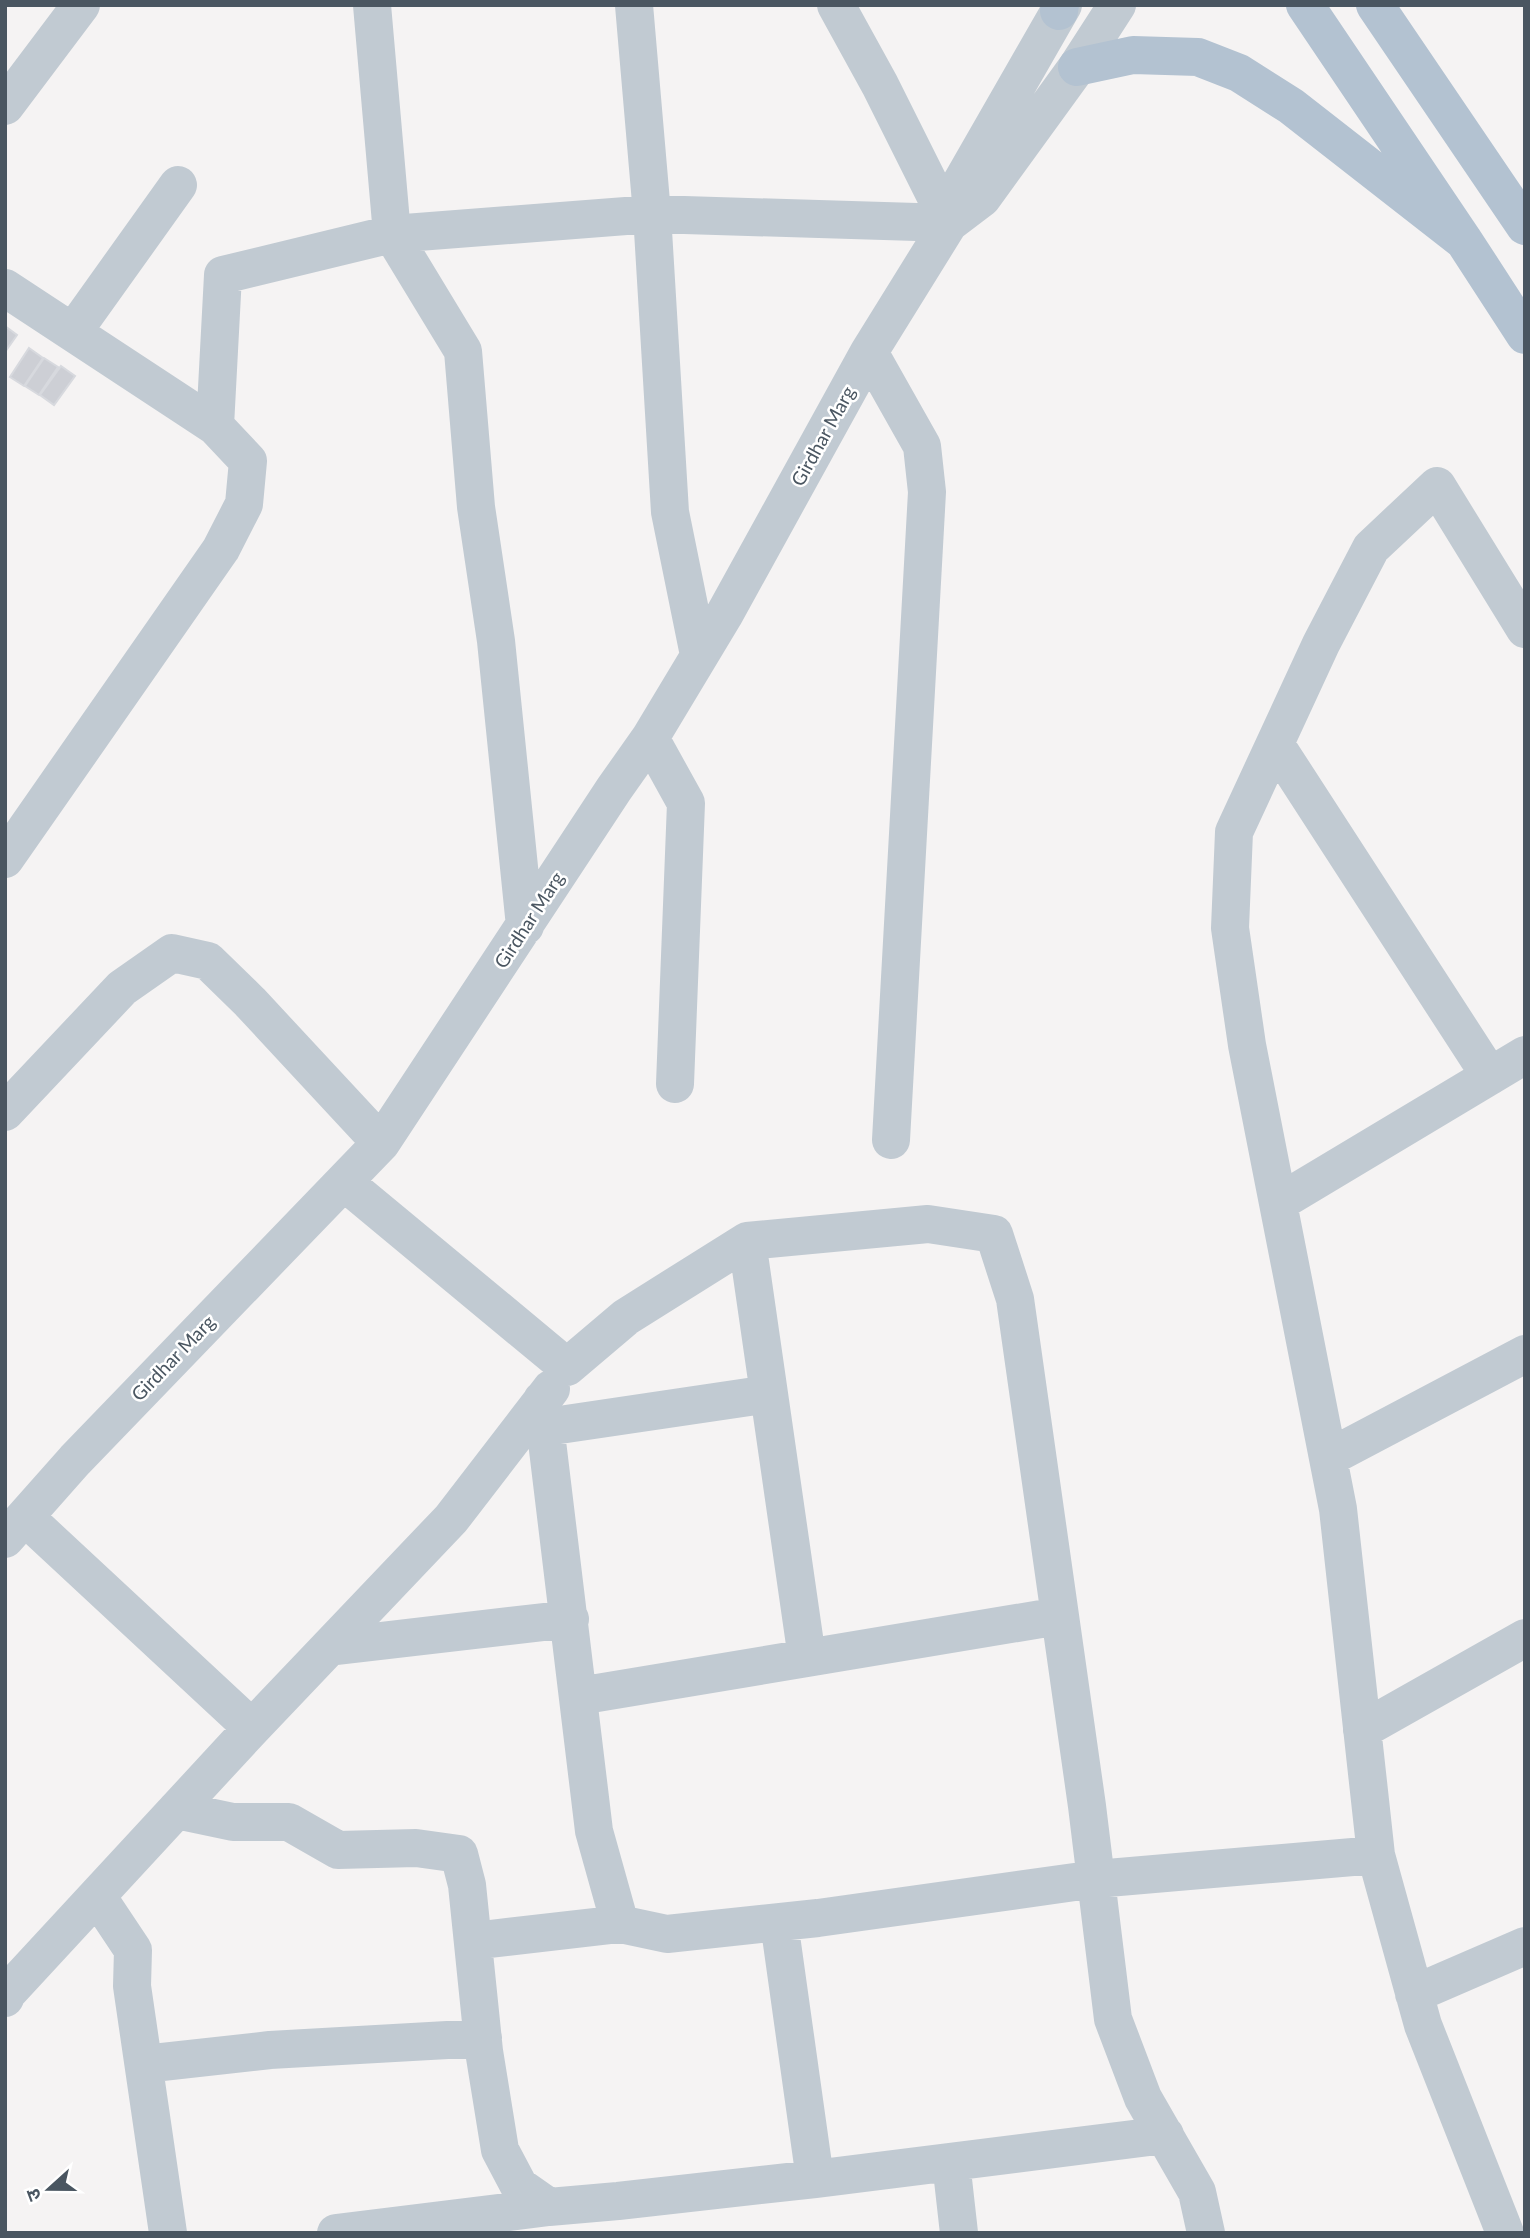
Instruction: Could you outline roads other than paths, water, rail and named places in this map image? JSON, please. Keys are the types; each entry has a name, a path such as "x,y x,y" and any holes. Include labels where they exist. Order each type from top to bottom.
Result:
{"main road":[{"path":"1305,5 1525,335"},
{"path":"1375,5 1525,226"},
{"path":"1077,67 1133,55 1185,56 1198,57 1239,73 1291,106 1464,241"}],"street":[{"path":"5,106 81,5"},
{"path":"372,5 392,234 463,351 476,508 496,640 525,926"},
{"path":"634,5 652,214 670,512 699,654"},
{"path":"836,5 880,85 949,223"},
{"path":"215,426 223,275 392,234 652,214 949,223 982,198 1077,67 1117,5"},
{"path":"949,223 961,183 1060,7"},
{"path":"73,332 178,186"},
{"name":"Girdhar Marg","path":"15,1528 75,1460 382,1143 650,738 724,615 869,352 949,223"},
{"path":"5,288 215,426 248,461 244,504 221,549 5,859"},
{"path":"869,352 922,446 927,492 891,1140"},
{"path":"1505,2233 1423,2025 1376,1855 1338,1509 1247,1045 1230,928 1234,832 1321,644 1371,548 1437,486 1525,629"},
{"path":"650,738 686,803 675,1084"},
{"path":"1275,744 1490,1076"},
{"path":"5,1111 122,988 172,953 208,961 382,1143"},
{"path":"1278,1203 1525,1055"},
{"path":"344,1182 566,1367"},
{"path":"5,1998 252,1728 451,1519 544,1414 566,1367 626,1317 747,1241 928,1224 994,1234 1015,1298 1096,1879 1112,2019 1143,2098 1197,2192 1206,2233"},
{"path":"747,1241 807,1658"},
{"path":"1328,1458 1525,1354"},
{"path":"544,1414 769,1394"},
{"path":"544,1414 594,1831 620,1924"},
{"path":"15,1528 252,1728"},
{"path":"579,1696 1059,1616"},
{"path":"329,1647 570,1619"},
{"path":"1362,1730 1525,1638"},
{"path":"176,1810 233,1822 289,1822 338,1850 416,1848 459,1854 467,1885 483,2038 500,2150 519,2186 549,2207"},
{"path":"473,1941 620,1924 667,1934 779,1922 1096,1879 1376,1855"},
{"path":"97,1896 133,1951 132,1986 169,2233"},
{"path":"779,1922 815,2179"},
{"path":"1414,1994 1525,1946"},
{"path":"144,2064 270,2050 483,2038"},
{"path":"335,2233 509,2222 549,2207 815,2179 1164,2135"},
{"path":"951,2162 959,2233"}]}
